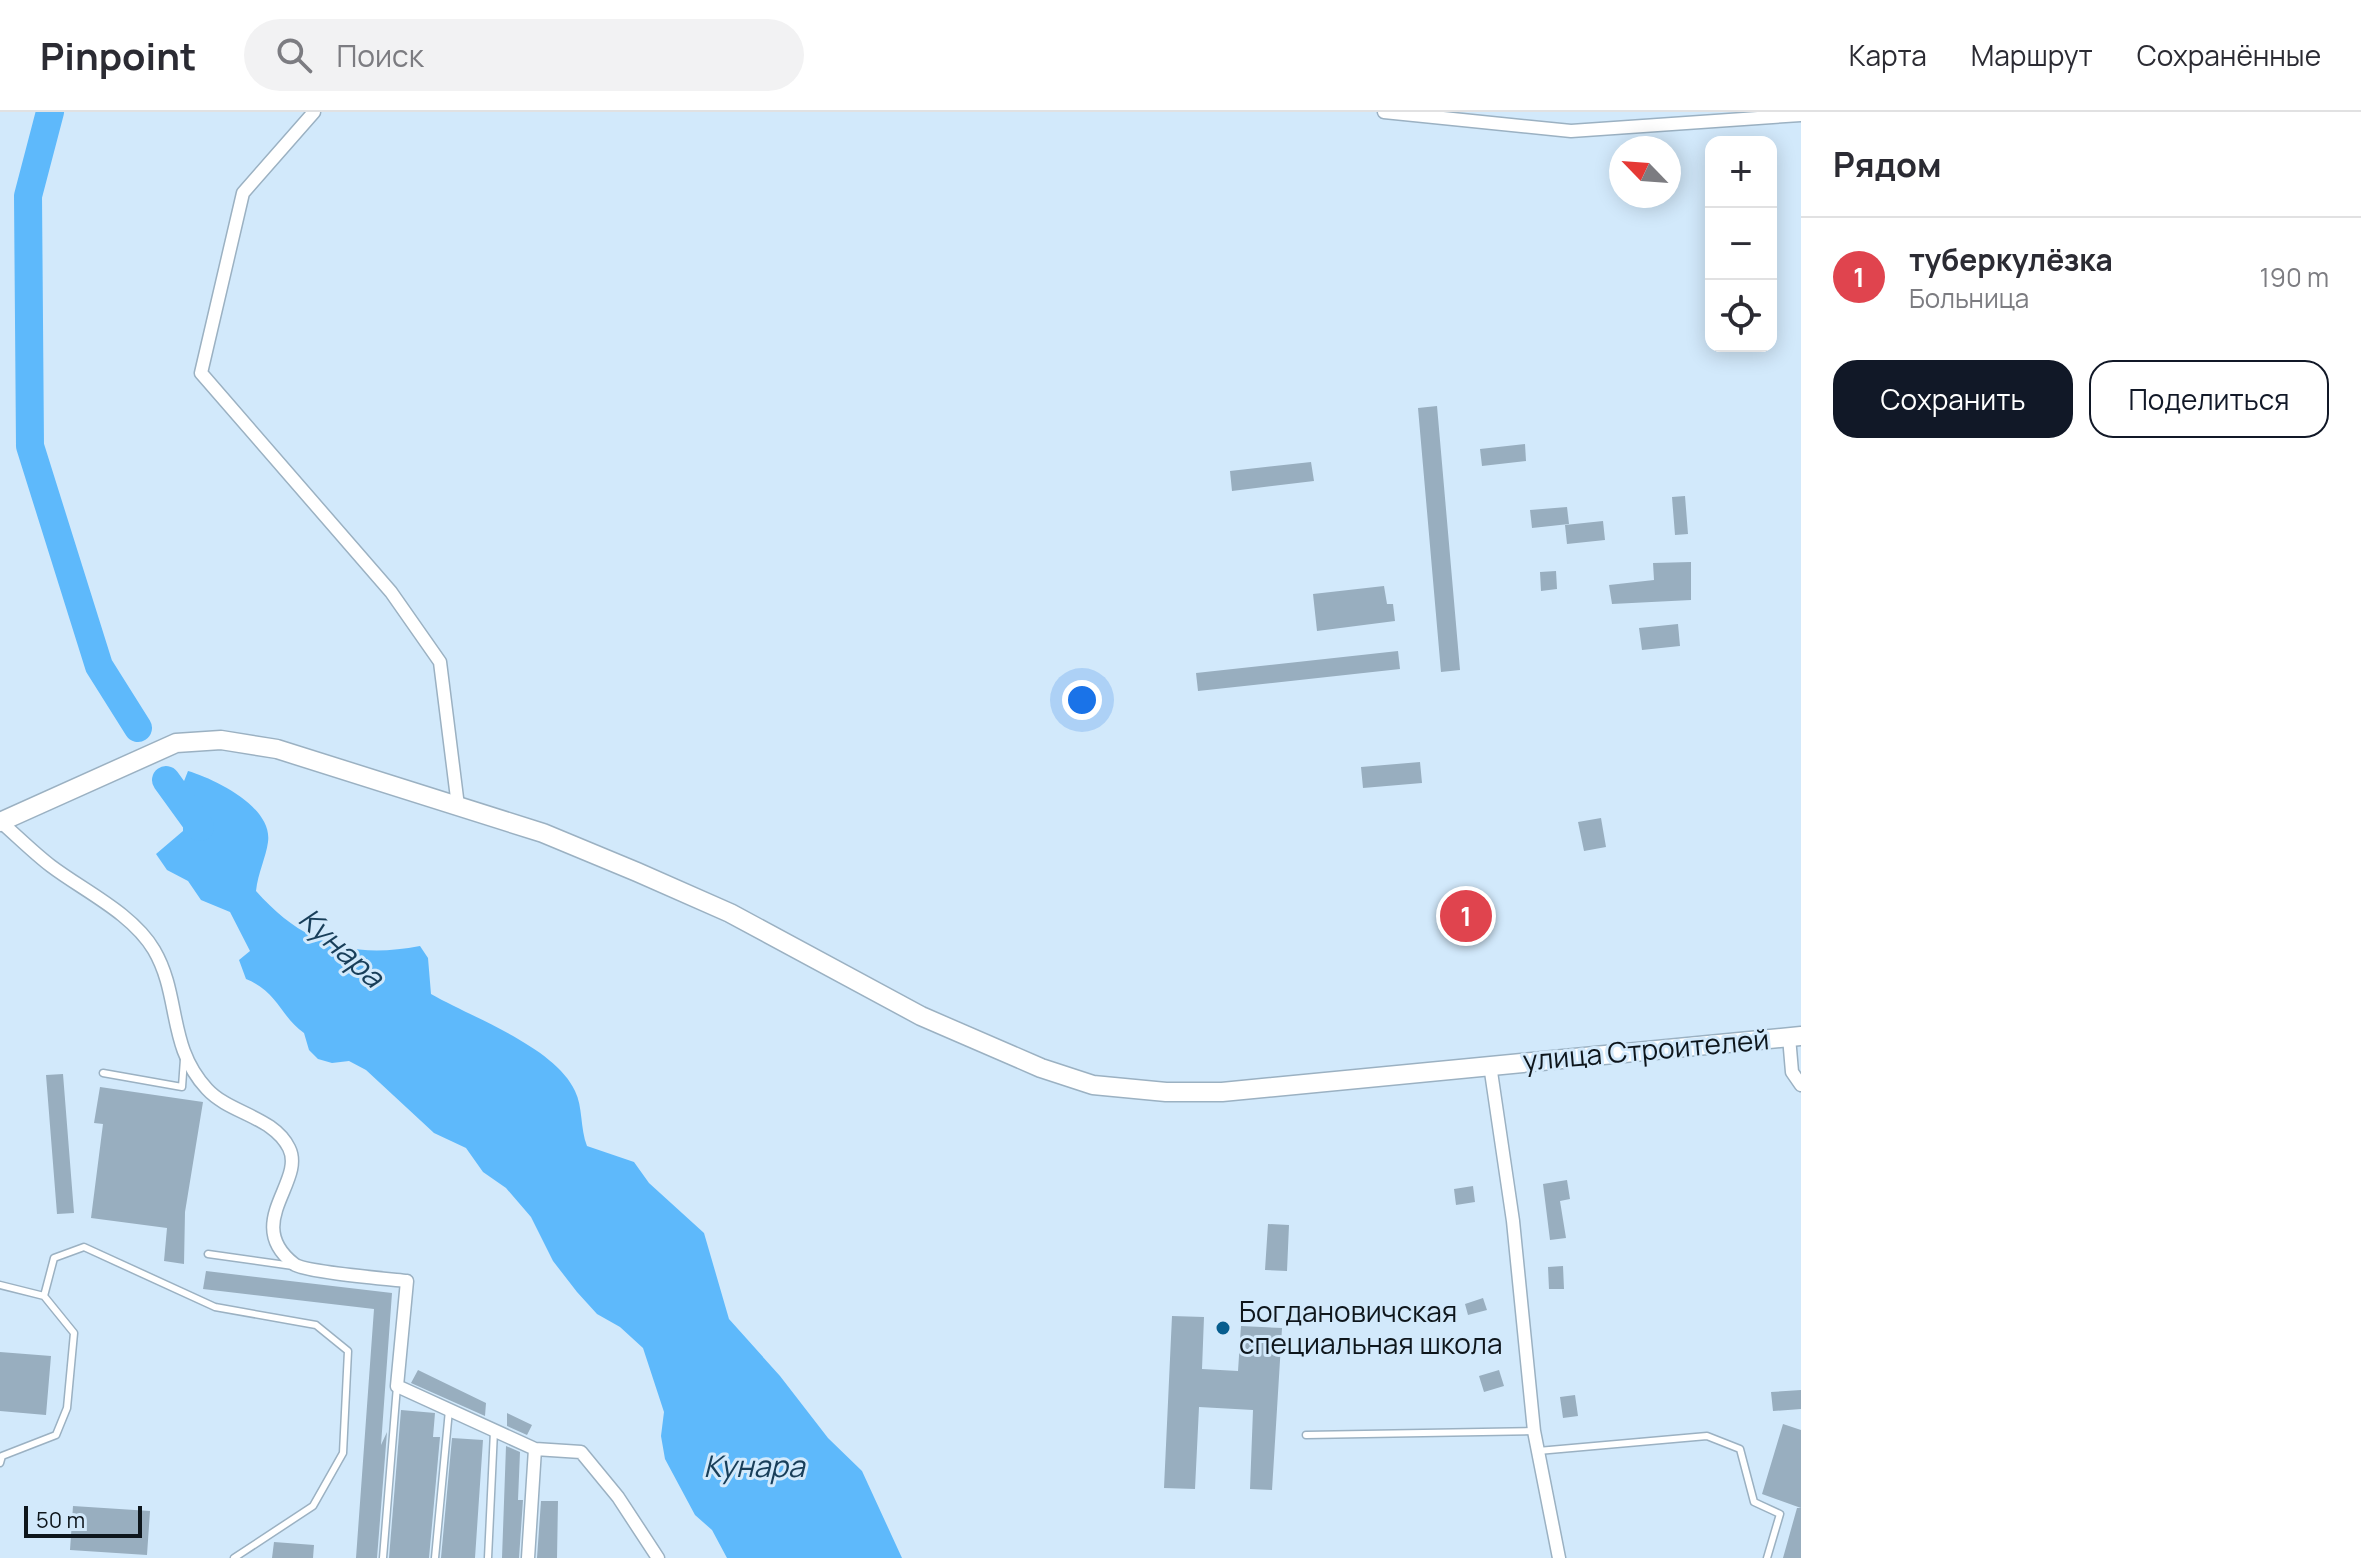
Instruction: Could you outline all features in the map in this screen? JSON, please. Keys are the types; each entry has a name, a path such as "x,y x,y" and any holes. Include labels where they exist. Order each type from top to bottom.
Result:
{"street":[{"path":"314,112 243,193 201,373 391,592 440,662 458,806"},
{"path":"1384,112 1571,131 1801,115"},
{"name":"улица Строителей","path":"0,822 176,743 221,740 277,749 543,833 650,877 730,913 921,1016 1041,1068 1093,1085 1166,1092 1222,1092 1795,1036"},
{"path":"0,822 48,864 129,922 153,949 170,989 184,1059 208,1091 268,1126 287,1144 292,1167 276,1203 273,1230 281,1250 296,1267 407,1281 397,1386 535,1449 581,1452 618,1497 658,1558"},
{"path":"1795,1036 1792,1072 1801,1085"},
{"path":"1490,1065 1513,1221 1534,1431 1559,1558"},
{"path":"528,1558 535,1449"}],"lane":[{"path":"103,1073 182,1087 184,1059"},
{"path":"44,1296 54,1258 84,1247 215,1307 316,1325 348,1351 343,1453 313,1506 234,1558"},
{"path":"208,1254 296,1267"},
{"path":"0,1285 44,1296 74,1333 67,1408 56,1435 2,1456 0,1463"},
{"path":"383,1558 397,1386"},
{"path":"435,1558 449,1410"},
{"path":"488,1558 494,1431"},
{"path":"1306,1435 1534,1431"},
{"path":"1538,1451 1707,1436 1740,1449 1754,1502 1780,1514 1767,1558"}],"water":[{"name":"Кунара","path":"188,771 240,796 261,817 267,829 268,842 256,891 292,924 310,935 350,948 395,950 420,946 428,958 431,994 532,1047 565,1075 578,1097 587,1146 634,1162 649,1183 704,1233 729,1319 780,1376 828,1438 862,1471 902,1558 727,1558 712,1530 695,1515 665,1459 661,1436 664,1412 643,1348 620,1327 597,1314 577,1292 553,1261 531,1217 506,1188 483,1172 466,1148 434,1133 366,1070 349,1061 332,1063 318,1059 309,1050 304,1033 272,997 246,979 239,960 250,951 230,912 201,900 188,881 167,870 156,854 183,831 183,815 177,799"}],"building":[{"path":"1437,406 1460,670 1441,672 1418,408"},
{"path":"1525,444 1526,461 1482,466 1480,449"},
{"path":"1311,462 1314,481 1232,491 1230,471"},
{"path":"1685,496 1688,534 1675,535 1672,497"},
{"path":"1567,507 1569,524 1532,528 1530,510"},
{"path":"1603,521 1605,540 1567,544 1565,525"},
{"path":"1691,562 1691,600 1612,604 1609,585 1654,580 1653,563"},
{"path":"1556,571 1557,589 1541,591 1540,572"},
{"path":"1384,586 1387,604 1393,604 1395,621 1317,631 1313,594"},
{"path":"1678,624 1680,646 1642,650 1639,628"},
{"path":"1398,651 1400,669 1198,691 1196,673"},
{"path":"1420,762 1422,783 1363,788 1361,767"},
{"path":"1601,818 1606,847 1584,851 1578,822"},
{"path":"63,1074 74,1213 57,1214 46,1075"},
{"path":"100,1087 203,1102 185,1212 184,1264 164,1261 167,1228 91,1218 103,1124 94,1123"},
{"path":"1567,1180 1570,1199 1560,1201 1566,1238 1550,1240 1543,1184"},
{"path":"1473,1186 1475,1202 1456,1205 1454,1189"},
{"path":"1268,1224 1289,1225 1287,1271 1265,1270"},
{"path":"1563,1266 1564,1289 1549,1289 1548,1267"},
{"path":"206,1271 392,1293 381,1445 387,1432 377,1558 356,1558 374,1309 203,1289"},
{"path":"1483,1298 1487,1310 1468,1315 1465,1304"},
{"path":"1172,1316 1204,1317 1202,1369 1238,1371 1241,1326 1282,1328 1272,1490 1250,1489 1253,1410 1199,1407 1195,1489 1164,1488"},
{"path":"0,1352 51,1356 46,1415 0,1411"},
{"path":"418,1370 486,1403 485,1416 411,1383"},
{"path":"1499,1370 1504,1386 1484,1392 1479,1376"},
{"path":"1801,1390 1801,1409 1773,1411 1771,1392"},
{"path":"1575,1395 1578,1416 1563,1418 1560,1397"},
{"path":"401,1410 435,1413 433,1437 440,1437 429,1558 389,1558"},
{"path":"507,1413 532,1425 527,1435 507,1426"},
{"path":"1783,1424 1801,1430 1801,1508 1762,1494"},
{"path":"452,1438 483,1440 475,1558 441,1558"},
{"path":"506,1446 520,1452 518,1500 523,1500 519,1558 502,1558"},
{"path":"541,1501 558,1501 557,1558 537,1558"},
{"path":"73,1506 150,1511 147,1555 70,1550"},
{"path":"1797,1508 1801,1508 1801,1558 1783,1558"},
{"path":"274,1542 314,1545 313,1558 272,1558"}],"waterway":[{"name":"Кунара","path":"50,112 28,196 30,446 99,666 138,728"},
{"name":"Кунара","path":"166,780 200,827"}],"place":[{"name":"туберкулёзка","path":"1466,916"},
{"name":"Богдановичская специальная школа","path":"1223,1328"}]}
